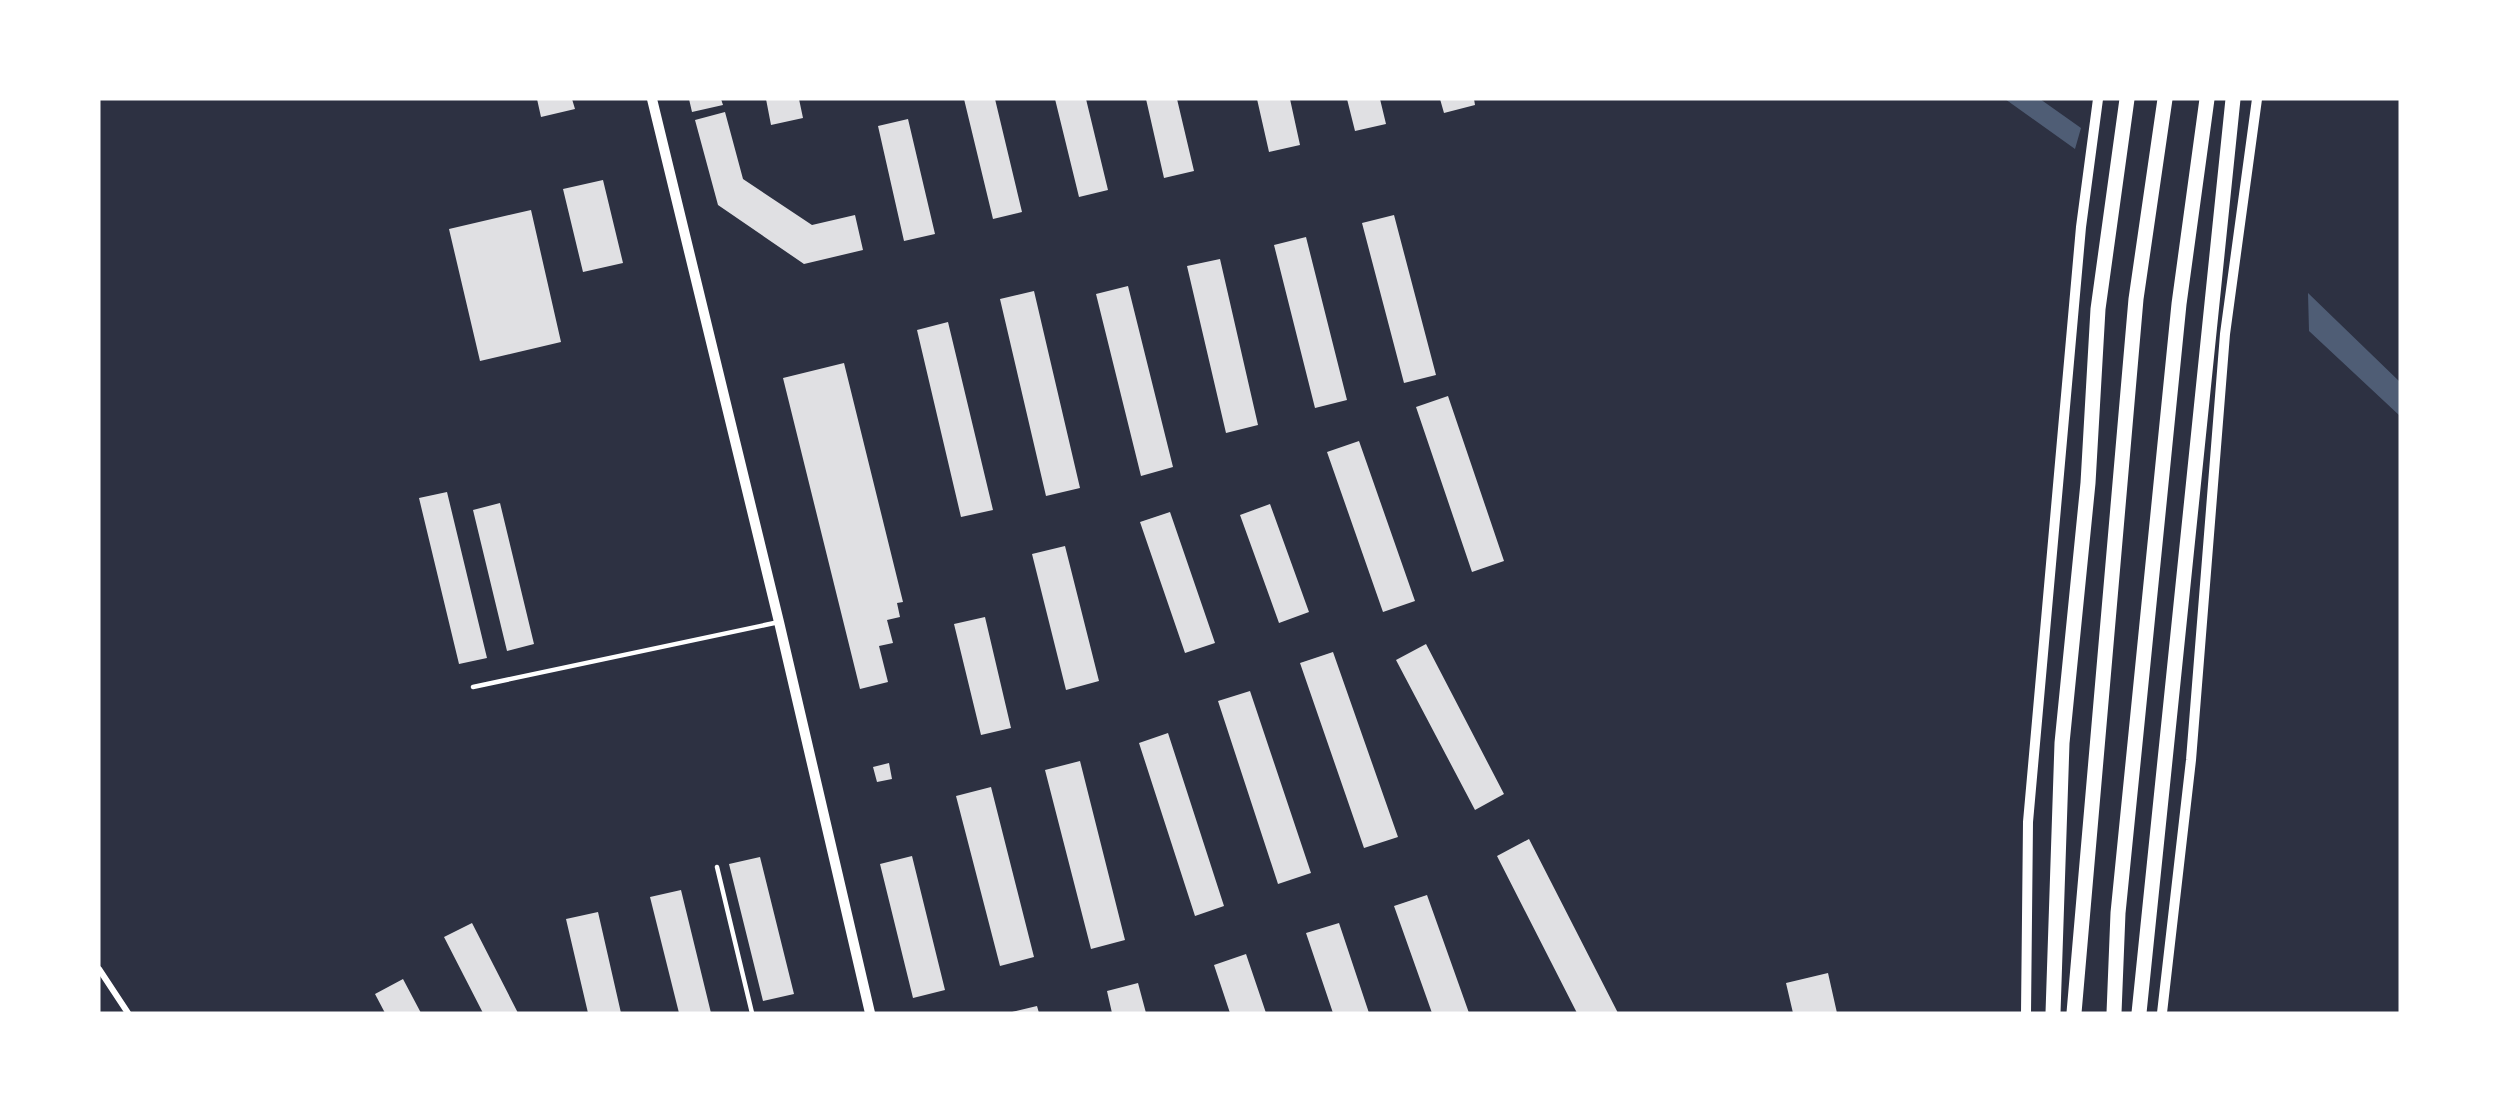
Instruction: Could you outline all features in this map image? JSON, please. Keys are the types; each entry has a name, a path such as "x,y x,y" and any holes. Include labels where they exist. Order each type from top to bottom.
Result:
{"highway":[{"path":"2053,1013 2062,743 2088,483 2098,309 2127,99"},
{"path":"2074,1013 2136,299 2165,99"},
{"path":"2114,1013 2118,914 2179,304 2207,99"},
{"path":"2139,1013 2233,99"}],"street":[{"path":"652,99 779,622 870,1013"},
{"path":"2026,1013 2028,822 2081,227 2098,99"},
{"path":"2162,1013 2191,759 2225,334 2257,99"},
{"path":"99,969 128,1013"}],"lane":[{"path":"473,687 779,622"},
{"path":"717,867 752,1013"}],"water":[{"path":"2005,99 2040,99 2081,128 2075,149"},
{"path":"2308,293 2400,382 2400,416 2309,331"}],"building":[{"path":"537,99 572,99 575,109 541,117"},
{"path":"689,99 721,99 723,105 692,112"},
{"path":"766,99 799,99 803,118 771,125"},
{"path":"964,99 995,99 1022,212 993,219"},
{"path":"1055,99 1086,99 1108,190 1079,197"},
{"path":"1146,99 1177,99 1194,171 1164,178"},
{"path":"1257,99 1290,99 1300,145 1269,152"},
{"path":"1347,99 1380,99 1386,124 1355,131"},
{"path":"1440,99 1474,99 1475,105 1444,113"},
{"path":"725,112 743,179 812,225 855,215 863,250 804,264 718,205 695,120"},
{"path":"908,119 935,234 904,241 878,126"},
{"path":"603,180 623,263 583,272 563,189"},
{"path":"531,210 561,342 480,361 449,229"},
{"path":"1394,215 1436,375 1404,383 1362,223"},
{"path":"1306,237 1347,400 1315,408 1274,245"},
{"path":"1220,259 1258,425 1226,433 1187,266"},
{"path":"1128,286 1173,467 1141,476 1096,294"},
{"path":"1034,291 1080,488 1046,496 1000,299"},
{"path":"948,322 993,510 961,517 917,330"},
{"path":"844,363 903,602 897,603 900,617 887,620 893,643 879,646 888,682 860,689 783,378"},
{"path":"1448,396 1504,561 1472,572 1416,407"},
{"path":"1359,441 1415,601 1383,612 1327,452"},
{"path":"447,492 487,658 459,664 419,498"},
{"path":"500,503 534,644 507,651 473,510"},
{"path":"1270,504 1309,612 1279,623 1240,515"},
{"path":"1170,512 1215,643 1185,653 1140,522"},
{"path":"1065,546 1099,681 1066,690 1032,554"},
{"path":"985,617 1011,728 981,735 954,624"},
{"path":"1426,644 1504,794 1475,810 1396,660"},
{"path":"1333,652 1398,837 1364,848 1300,663"},
{"path":"1250,691 1311,873 1278,884 1218,701"},
{"path":"1168,733 1224,906 1195,916 1139,743"},
{"path":"1080,761 1125,940 1091,949 1045,770"},
{"path":"889,763 892,779 877,782 873,767"},
{"path":"991,787 1034,957 1000,966 956,796"},
{"path":"1529,839 1618,1013 1577,1013 1497,856"},
{"path":"912,856 945,990 913,998 880,864"},
{"path":"760,857 794,994 763,1001 729,864"},
{"path":"681,890 711,1013 679,1013 650,897"},
{"path":"1427,895 1469,1013 1432,1013 1394,906"},
{"path":"598,912 621,1013 588,1013 566,919"},
{"path":"472,923 518,1013 483,1013 444,937"},
{"path":"1339,923 1369,1013 1333,1013 1306,933"},
{"path":"1246,954 1266,1013 1230,1013 1214,965"},
{"path":"1828,973 1837,1013 1793,1013 1786,983"},
{"path":"403,979 421,1013 385,1013 375,994"},
{"path":"1138,983 1146,1013 1112,1013 1107,991"},
{"path":"1037,1006 1039,1013 1012,1012"}]}
